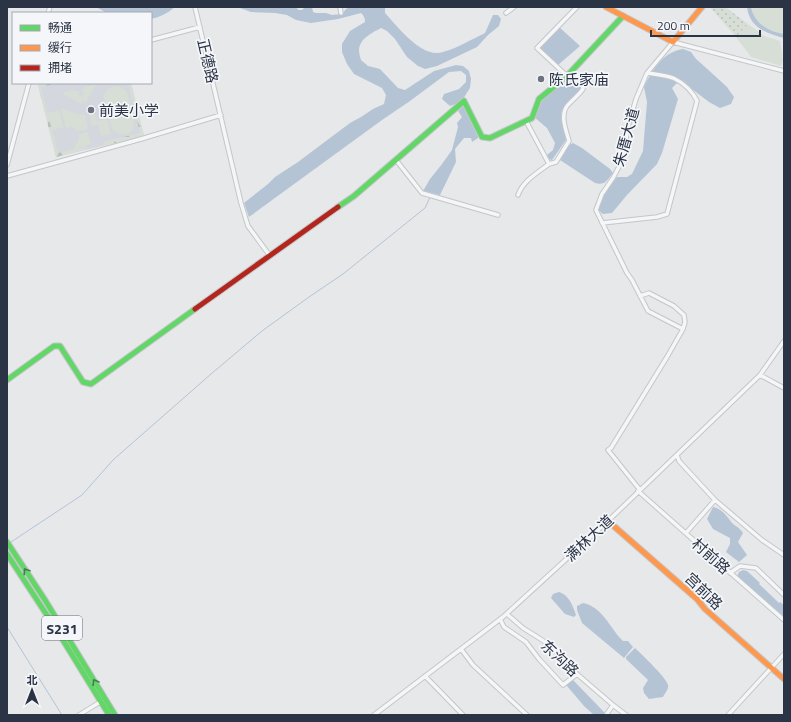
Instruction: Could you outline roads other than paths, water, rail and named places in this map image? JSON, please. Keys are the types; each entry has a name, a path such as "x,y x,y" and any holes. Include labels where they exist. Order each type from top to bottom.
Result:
{"street":[{"name":"正德路","path":"195,7 241,203 248,226 270,256"},
{"path":"340,7 341,13"},
{"path":"506,13 514,7"},
{"path":"567,76 537,48 577,7"},
{"path":"606,7 673,42 784,71"},
{"path":"673,42 702,7"},
{"path":"7,380 54,346 60,346 83,382 91,384 354,196 464,101 482,137 490,138 532,118 539,99 567,76 623,16"},
{"path":"152,40 200,26"},
{"name":"朱厝大道","path":"673,42 647,73 636,99 629,122 622,161 614,178 602,194 596,210 627,273 648,311 683,330"},
{"path":"518,195 523,185 549,164 556,162 569,141 564,116 565,110 583,90 583,84 580,78 572,71"},
{"path":"602,223 657,217 667,214 697,101 695,96 688,89 674,78 647,73"},
{"path":"7,165 29,84"},
{"path":"7,176 221,115"},
{"path":"526,121 549,164"},
{"path":"396,160 422,193 498,216"},
{"path":"640,297 649,293 674,306 684,315 685,322 683,330"},
{"name":"村前路","path":"683,330 608,450 639,491 784,620"},
{"name":"满林大道","path":"374,715 507,614 608,521 760,376 784,341"},
{"path":"760,376 784,388"},
{"path":"677,455 679,461 715,500 762,540 784,555"},
{"path":"686,533 715,500"},
{"name":"宫前路","path":"608,521 697,599 705,609 784,679"},
{"name":"S231","path":"7,542 45,600 115,715"},
{"name":"S231","path":"7,554 58,632 108,715"},
{"path":"730,573 740,566 756,568 784,595"},
{"name":"东沟路","path":"507,614 523,628 550,645 577,674 626,715"},
{"path":"500,619 504,627 526,642 539,659 563,685 577,674"},
{"path":"461,649 473,665 527,715"},
{"path":"728,715 784,654"},
{"path":"425,676 463,715"},
{"path":"79,715 100,702"},
{"path":"606,715 613,705"}],"water":[{"path":"96,7 175,7 170,11 152,19 152,12 105,12"},
{"path":"237,7 295,7 302,10 305,7 312,7 313,12 332,15 342,14 350,7 385,7 385,13 411,40 427,51 435,53 454,48 485,33 493,15 498,15 501,19 499,26 477,47 437,66 425,69 418,66 407,57 395,39 387,31 381,28 367,36 360,46 359,51 361,60 368,66 380,69 398,88 405,90 434,71 456,65 463,66 469,71 471,79 470,88 461,102 450,106 442,99 444,94 459,89 466,82 466,75 461,71 449,72 249,217 244,203 275,177 298,162 350,123 384,104 386,95 382,88 354,74 347,64 342,52 342,44 350,31 365,22 361,13 338,19 311,23 296,20 287,15 251,12"},
{"path":"747,7 751,7 755,18 763,26 778,33 784,34 784,38 765,32 755,25 748,14"},
{"path":"559,27 580,46 558,65 539,47"},
{"path":"683,49 691,52 696,59 727,87 734,97 731,104 720,108 709,102 680,80 672,88 678,99 662,153 657,164 612,213 603,214 598,210 603,195 617,177 627,177 632,174 643,151 647,102 644,87 655,68 664,58"},
{"path":"570,75 575,76 581,90 562,110 561,117 566,140 552,160 549,159 547,155 553,150 555,143 547,128 534,117 542,101"},
{"path":"462,106 464,107 478,138 472,142 471,138 464,138 455,149 456,162 440,195 423,191 430,179 452,150 458,127 457,123 462,117 458,111"},
{"path":"573,143 610,169 613,173 606,182 601,184 595,183 560,160 569,145"},
{"path":"713,507 722,511 743,533 738,542 747,555 739,562 726,552 730,544 730,538 713,529 707,519"},
{"path":"743,570 747,571 779,603 780,602 784,605 784,617 737,577 739,572"},
{"path":"559,592 570,601 576,615 574,617 565,614 551,598 553,594"},
{"path":"583,603 595,608 605,618 621,639 623,641 628,641 633,647 624,658 582,623 577,606"},
{"path":"635,648 666,681 668,688 663,697 649,699 644,693 643,688 648,680 626,659 626,657"},
{"path":"570,680 573,680 605,713 603,715 594,715 584,706 567,686"}],"waterway":[{"path":"11,542 82,495 113,460 211,374 262,331 343,274 425,208 432,193"},
{"path":"7,627 62,715"}],"place":[{"name":"陈氏家庙","path":"541,79"},
{"name":"前美小学","path":"91,110"}]}
